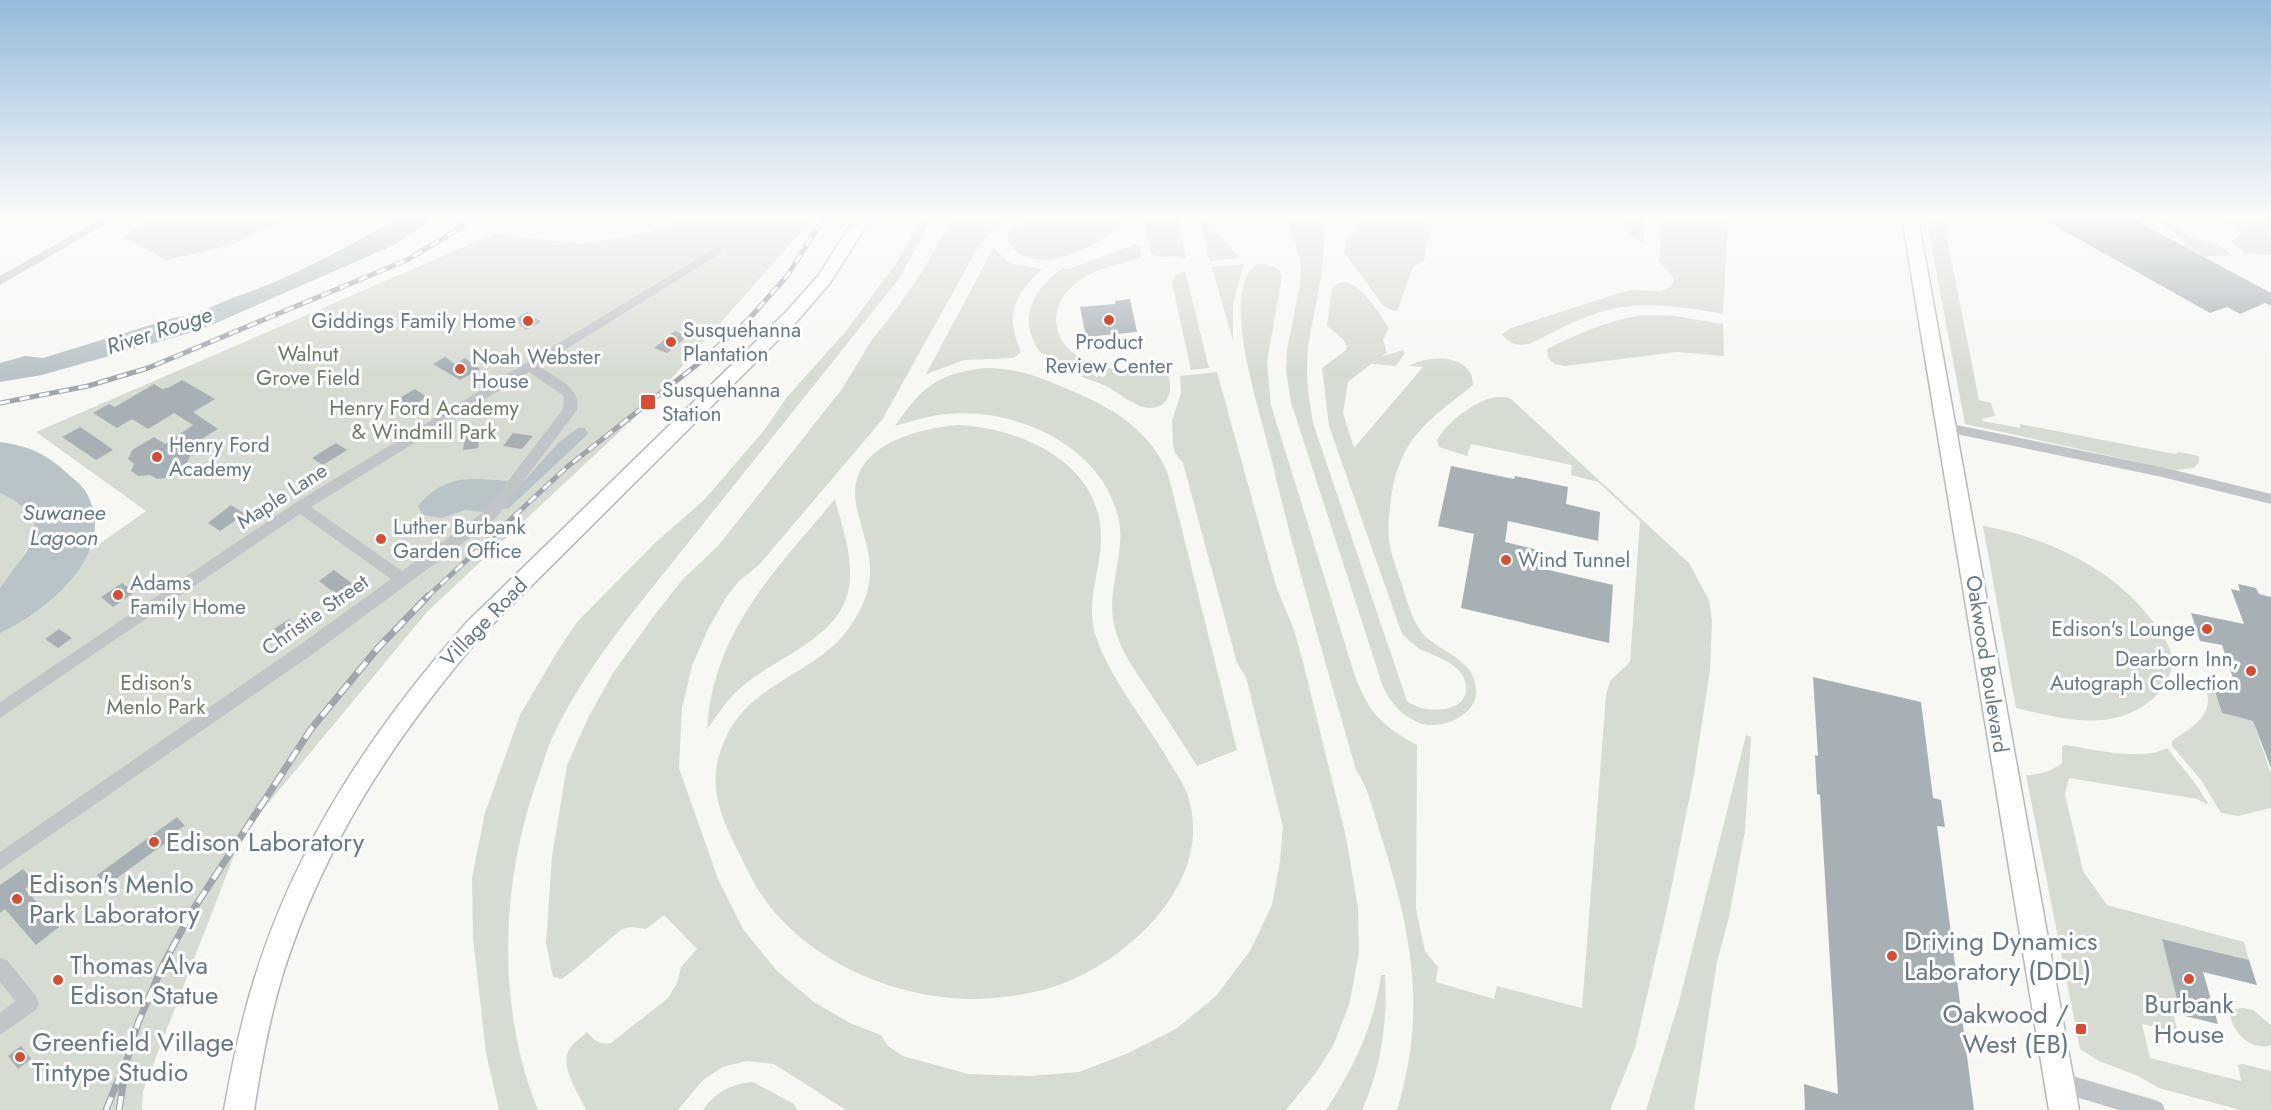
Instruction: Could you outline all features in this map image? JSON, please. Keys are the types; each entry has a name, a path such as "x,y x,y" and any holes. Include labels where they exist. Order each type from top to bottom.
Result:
{"street":[{"path":"0,281 20,270"},
{"name":"Maple Lane","path":"0,711 300,507 686,270"},
{"name":"Village Road","path":"239,1110 256,1021 268,978 298,899 350,793 389,733 430,679 476,628 792,316 830,270"},
{"name":"Oakwood Boulevard","path":"1920,270 2064,1110"},
{"name":"Christie Street","path":"0,862 403,580 490,515 563,421 573,401 564,388 529,366"},
{"path":"1947,428 2162,472 2271,499"},
{"path":"300,507 403,580"},
{"path":"0,967 29,1003 0,1025"},
{"path":"2059,1082 2155,1110"}],"green space":[{"path":"411,270 767,270 648,405 427,612 242,835 143,1091 142,1110 0,1110 0,614 146,511 36,432"},
{"path":"891,270 904,270 898,280 621,627 581,686 553,737 528,810 519,845 509,917 508,954 514,1026 529,1086 538,1110 499,1110 486,1053 473,938 472,878 485,813 520,715 577,622 656,542 704,500 765,429 787,397 846,331"},
{"path":"923,270 966,270 882,420 759,565 739,581 727,596 708,629 692,666 682,708 679,768 718,879 743,929 777,971 814,1002 850,1023 881,1035 888,1046 903,1056 968,1074 1029,1076 1079,1072 1126,1054 1176,1029 1216,996 1250,951 1272,905 1283,827 1246,677 1237,663 1183,463 1175,453 1173,444 1172,421 1181,393 1180,376 1217,372 1276,586 1294,630 1303,662 1346,837 1358,908 1359,953 1349,1005 1333,1046 1315,1074 1286,1110 846,1110 774,1064 747,1061 723,1067 703,1080 678,1110 586,1110 575,1088 566,1063 570,1048 587,1032 598,1042 611,1043 668,998 677,983 681,967 697,949 664,915 646,929 632,927 622,929 562,979 553,977 546,943 552,857 567,765 589,716 613,673 653,617 683,579 718,546 842,389 871,341"},
{"path":"982,270 1041,270 1024,288 1015,307 1013,327 1021,352 1014,358 964,360 926,374"},
{"path":"1061,270 1099,270 1070,288 1058,308 1056,319 1060,336 1069,349 1082,359 1117,370 1168,374 1170,391 1166,401 1157,407 1146,408 1106,386 1072,372 1050,356 1041,353 1029,327 1029,317 1035,298"},
{"path":"1213,270 1242,270 1233,304 1233,341"},
{"path":"1251,270 1278,270 1282,275 1267,362 1271,405 1355,676 1366,700 1378,717 1386,725 1417,745 1416,909 1425,951 1438,967 1436,982 1494,999 1497,986 1582,1008 1606,695 1610,681 1630,662 1640,521 1598,482 1571,475 1572,465 1471,444 1467,456 1439,447 1437,440 1442,432 1459,416 1481,402 1502,397 1511,399 1689,563 1709,600 1712,621 1710,670 1694,775 1667,909 1635,1048 1610,1110 1397,1110 1412,1039 1412,973 1408,941 1392,874 1368,795 1356,770 1311,612 1249,371 1243,337 1241,298 1244,283"},
{"path":"1301,270 1322,270 1307,359 1313,423 1407,701 1415,706 1435,710 1455,706 1462,700 1466,692 1465,681 1458,669 1420,649 1402,634 1329,426 1322,368 1347,347 1343,339 1327,326 1332,288 1340,283 1348,283 1356,287 1372,303 1389,328 1383,340 1387,353 1348,382 1343,413 1354,448 1423,367 1409,366 1427,360 1448,359 1466,367 1471,375 1473,385 1429,421 1409,445 1395,478 1389,522 1389,540 1393,557 1415,622 1430,641 1464,664 1474,680 1475,700 1463,715 1454,720 1435,725 1417,722 1397,708 1383,687 1291,402 1286,370 1287,350 1300,285"},
{"path":"1357,270 1412,270 1397,311 1388,309"},
{"path":"1666,270 1725,270 1723,314 1678,307 1634,306 1594,314 1529,344 1514,344 1502,334 1511,328 1629,290 1661,291 1670,287 1674,281"},
{"path":"1936,270 1953,270 1979,400 1991,403 1995,416 1982,419 1983,421 2020,428 2020,424 2175,454 2179,452 2199,456 2199,462 2194,468 2175,470 1965,424"},
{"path":"1185,271 1209,368 1191,370 1172,282 1175,275"},
{"path":"1643,315 1675,316 1723,324 1724,356 1677,352 1565,366 1555,364 1548,358 1547,349 1571,338 1605,324"},
{"path":"1403,350 1405,353 1396,366 1372,364 1380,357"},
{"path":"985,368 1029,374 1070,390 1115,413 1140,432 1151,444 1168,474 1237,750 1197,766 1124,652 1114,625 1112,611 1120,543 1118,516 1108,491 1094,469 1052,436 1001,417 948,414 895,426 922,392 932,385 954,374"},
{"path":"958,425 1008,434 1032,443 1054,455 1074,471 1088,490 1098,513 1101,540 1092,602 1093,627 1097,640 1120,685 1182,783 1187,793 1193,823 1191,851 1182,879 1167,904 1148,927 1125,947 1076,978 1053,987 1028,993 977,999 947,998 887,985 830,959 805,941 782,920 755,885 728,830 718,803 716,790 717,763 721,748 740,715 755,700 825,653 840,639 863,604 868,588 870,565 857,509 855,488 860,471 871,457 902,437 921,431"},
{"path":"0,493 15,501 35,518 28,547 0,588"},
{"path":"835,499 850,566 847,596 839,613 827,628 745,684 725,705 707,730 712,695 721,662 734,632 770,578"},
{"path":"1983,526 2032,538 2056,548 2079,559 2122,588 2140,606 2169,646 2172,659 2170,676 2157,695 2125,715 2090,721 2053,717 2016,708"},
{"path":"2205,677 2212,682 2222,713 2253,721 2271,774 2271,808 2238,816 2221,813 2201,780 2172,746 2172,741 2195,724 2207,707"},
{"path":"1746,735 1751,737 1745,831 1729,917 1717,962 1694,1110 1646,1110 1679,1002"},
{"path":"2062,746 2104,752 2132,754 2146,754 2167,748 2209,805 2197,799 2069,778 2065,794 2083,871 2107,905 2244,942 2249,960 2162,939 2181,1015 2173,1013 2178,1032 2142,1024 2150,1058 2241,1081 2238,1065 2243,1064 2271,1071 2271,1110 2240,1110 2159,1088 2138,1076 2099,1061 2080,1049 2026,775 2045,772 2062,763"},
{"path":"1381,975 1385,975 1386,992 1384,1027 1369,1094 1362,1110 1326,1110 1354,1062 1368,1029"},
{"path":"2235,1009 2253,1010 2271,1025 2271,1045 2257,1046 2239,1034 2230,1015"},
{"path":"753,1082 794,1104 797,1110 703,1110 725,1090 738,1084"}],"water":[{"name":"River Rouge","path":"300,270 337,270 200,330 42,375 0,382 0,363 25,356 43,358 199,312"},
{"path":"578,428 585,428 588,434 509,508 484,512 465,510 442,518 423,515 418,506 430,494 454,481 480,479 523,482 559,442"},
{"name":"Suwanee Lagoon","path":"0,442 20,446 45,456 79,483 87,494 94,516 94,538 86,558 57,595 19,623 0,633 0,588 27,551 34,530 35,518 15,501 0,493"}],"building":[{"path":"2133,270 2228,270 2271,293 2271,306 2265,303 2240,314 2227,307 2210,313"},
{"name":"Product Review Center","path":"1130,299 1137,332 1086,337 1080,307 1115,304 1115,301"},
{"name":"Giddings Family Home","path":"527,312 541,322 526,330 514,320"},
{"name":"Susquehanna Plantation","path":"675,331 688,336 667,353 654,348"},
{"name":"Noah Webster House","path":"445,357 455,364 465,358 480,369 460,380 433,364"},
{"path":"182,380 215,399 193,412 218,429 195,443 185,468 172,477 157,479 150,475 138,476 131,471 134,464 128,459 132,450 154,437 165,444 193,425 174,413 148,429 132,419 117,428 93,413 109,404 115,407 154,384 162,389"},
{"path":"415,389 427,397 409,408 396,400"},
{"name":"Henry Ford Academy","path":"80,427 113,450 96,460 62,437"},
{"path":"476,430 480,437 478,448 463,450 466,432"},
{"path":"513,433 533,436 522,449 503,446"},
{"path":"336,443 347,450 323,465 312,458"},
{"name":"Wind Tunnel","path":"1451,466 1568,487 1566,504 1600,512 1598,541 1508,521 1505,542 1542,551 1540,568 1613,585 1609,643 1461,608 1474,534 1438,526"},
{"path":"231,505 245,514 220,531 208,523"},
{"path":"334,570 361,590 345,601 319,581"},
{"name":"Adams Family Home","path":"122,583 135,592 113,607 101,597"},
{"name":"Dearborn Inn, Autograph Collection","path":"2238,584 2256,588 2259,594 2271,597 2271,768 2253,721 2222,713 2212,682 2236,687 2222,645 2200,641 2191,613 2244,624 2231,589 2240,591"},
{"path":"289,619 305,631 283,646 273,637 276,636 271,631"},
{"path":"59,629 72,638 58,648 45,639"},
{"name":"Driving Dynamics Laboratory (DDL)","path":"1813,677 1921,702 1933,798 1941,800 1945,827 1937,826 1974,1110 1805,1110 1804,1084 1838,1094 1820,795 1817,794 1815,755 1818,756"},
{"name":"Edison Laboratory","path":"177,817 185,826 179,829 182,831 106,886 97,875"},
{"name":"Edison's Menlo Park Laboratory","path":"23,869 34,882 25,889 59,927 36,945 5,909 0,913 0,885"},
{"name":"Burbank House","path":"2162,939 2249,960 2257,985 2203,972 2218,1024 2181,1015"},
{"name":"Greenfield Village Tintype Studio","path":"21,1046 31,1059 18,1069 8,1056"}],"railway":[{"path":"0,403 88,386 148,368 383,270"},
{"path":"427,597 567,467 699,363 749,319 791,270"},
{"path":"119,1110 127,1060 138,1023 162,967 191,913 311,729 377,649 427,597"},
{"path":"106,1110 119,1078"}],"place":[{"name":"Product Review Center","path":"1109,320"},
{"name":"Giddings Family Home","path":"528,321"},
{"name":"Susquehanna Plantation","path":"671,342"},
{"name":"Noah Webster House","path":"460,369"},
{"name":"Susquehanna Station","path":"648,402"},
{"name":"Henry Ford Academy","path":"157,457"},
{"name":"Luther Burbank Garden Office","path":"381,539"},
{"name":"Wind Tunnel","path":"1506,560"},
{"name":"Adams Family Home","path":"118,595"},
{"name":"Edison's Lounge","path":"2207,629"},
{"name":"Dearborn Inn, Autograph Collection","path":"2251,671"},
{"name":"Edison Laboratory","path":"154,842"},
{"name":"Edison's Menlo Park Laboratory","path":"17,899"},
{"name":"Driving Dynamics Laboratory (DDL)","path":"1892,956"},
{"name":"Burbank House","path":"2189,979"},
{"name":"Thomas Alva Edison Statue","path":"58,980"},
{"name":"Oakwood / West (EB)","path":"2081,1029"},
{"name":"Greenfield Village Tintype Studio","path":"20,1057"}],"park label":[{"name":"Walnut Grove Field","path":"308,366"},
{"name":"Henry Ford Academy & Windmill Park","path":"424,420"},
{"name":"Edison's Menlo Park","path":"156,695"}]}
